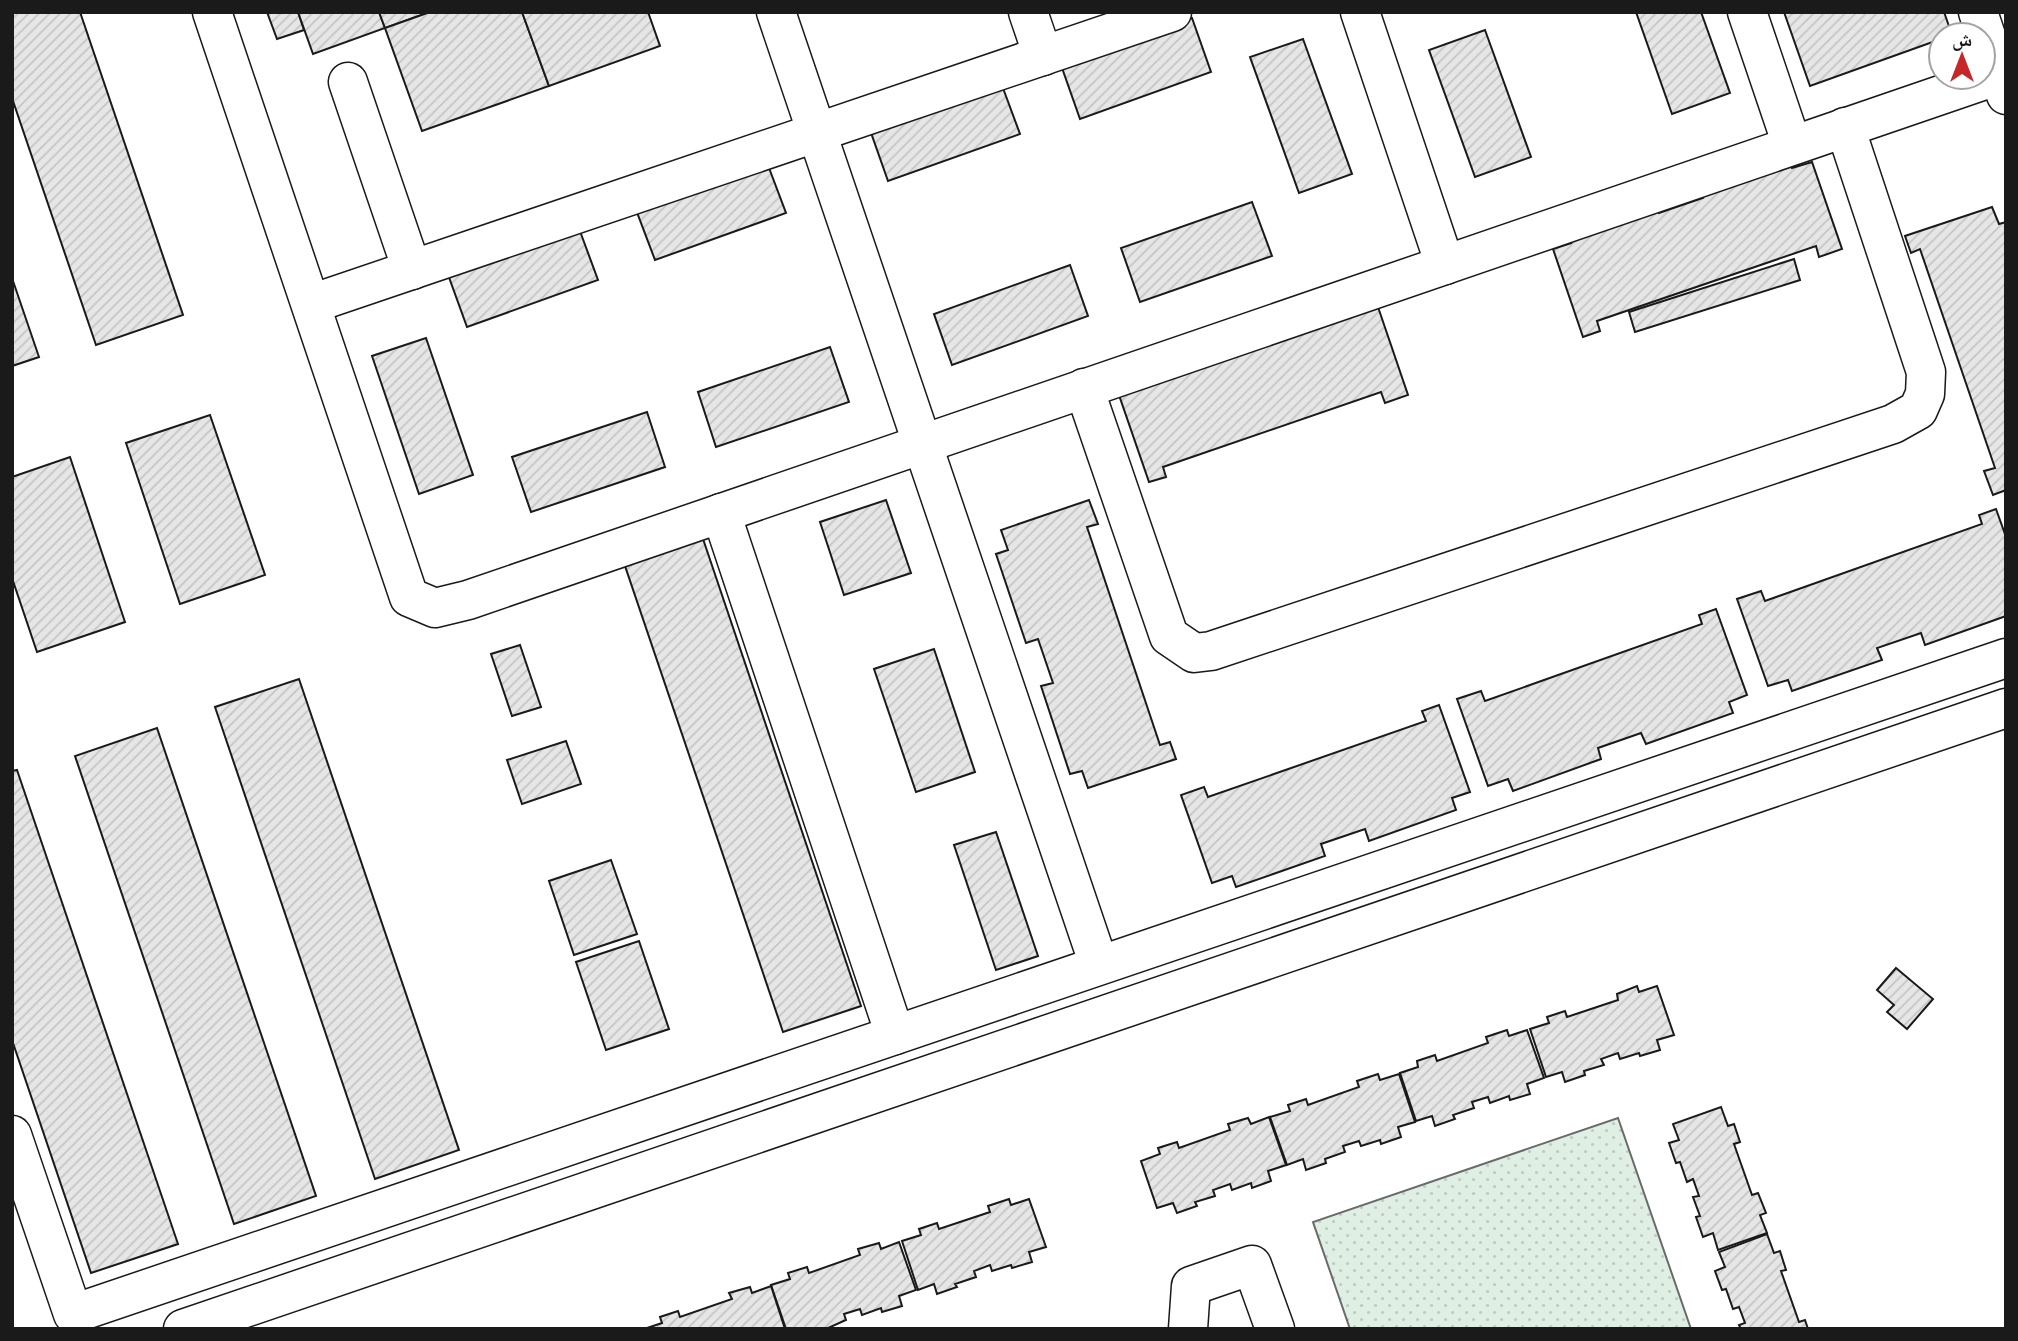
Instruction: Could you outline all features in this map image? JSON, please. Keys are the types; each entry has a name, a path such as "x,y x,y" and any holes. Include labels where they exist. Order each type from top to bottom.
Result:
{"lane":[{"path":"212,12 409,597 435,608 468,600 1845,127 2002,85 1978,12"},
{"path":"776,12 1099,965"},
{"path":"1028,12 1043,56"},
{"path":"311,304 1172,12"},
{"path":"1360,12 1445,265"},
{"path":"1747,12 1792,145"},
{"path":"348,82 412,270"},
{"path":"1084,388 1169,636 1194,653 1211,651 1893,424 1918,410 1925,394 1926,372 1845,127"},
{"path":"720,513 895,1035"},
{"path":"12,1135 73,1314 2006,658"},
{"path":"183,1329 2006,708"},
{"path":"1188,1329 1191,1286 1252,1265 1275,1329"}],"green space":[{"path":"1618,1118 1691,1329 1350,1329 1313,1222"}],"building":[{"path":"12,12 80,12 183,315 96,345 12,98"},
{"path":"267,12 298,12 304,30 277,39"},
{"path":"298,12 379,12 385,28 313,54"},
{"path":"379,12 430,12 385,28"},
{"path":"430,12 522,12 549,86 422,131 385,28"},
{"path":"522,12 648,12 660,46 549,86"},
{"path":"1636,12 1701,12 1730,93 1672,114"},
{"path":"1784,12 1944,12 1947,21 1927,21 1927,44 1810,86"},
{"path":"1192,18 1211,72 1080,119 1061,65"},
{"path":"1485,30 1531,157 1475,177 1429,50"},
{"path":"1303,39 1352,174 1299,193 1250,57"},
{"path":"1000,80 1020,134 888,181 869,127"},
{"path":"1788,157 1792,168 1812,162 1842,249 1819,257 1816,246 1597,321 1600,331 1583,337 1553,249 1571,243 1567,231 1655,202 1659,213 1703,198 1699,187"},
{"path":"766,160 786,213 655,260 635,207"},
{"path":"1252,202 1272,256 1140,302 1121,248"},
{"path":"1992,207 1999,224 2006,222 2006,490 1993,495 1984,471 1995,468 1920,249 1911,253 1905,236"},
{"path":"577,223 598,280 467,327 446,269"},
{"path":"1794,259 1800,280 1635,332 1629,312"},
{"path":"1070,265 1088,316 952,365 934,314"},
{"path":"12,278 39,357 12,366"},
{"path":"1378,307 1408,395 1385,403 1381,392 1163,467 1166,477 1149,482 1119,395"},
{"path":"426,338 473,475 419,494 372,356"},
{"path":"830,347 849,402 716,447 698,392"},
{"path":"647,412 665,467 531,512 512,457"},
{"path":"210,415 265,575 180,604 126,443"},
{"path":"70,457 125,622 37,652 12,578 12,477"},
{"path":"886,500 911,573 844,595 820,522"},
{"path":"1089,500 1098,524 1087,527 1160,745 1170,742 1176,759 1088,788 1082,771 1070,774 1041,686 1053,683 1038,639 1026,643 996,554 1008,550 1001,530"},
{"path":"1996,509 2006,537 2006,616 1925,645 1921,633 1877,648 1882,660 1792,691 1788,680 1768,686 1737,599 1761,591 1765,601 1982,524 1979,515"},
{"path":"701,533 861,1006 783,1032 623,560"},
{"path":"1716,609 1747,695 1729,702 1733,713 1646,744 1641,733 1598,748 1601,759 1513,791 1508,779 1488,786 1457,699 1481,691 1485,701 1702,624 1699,615"},
{"path":"520,645 541,707 512,716 491,654"},
{"path":"934,649 975,772 916,792 874,669"},
{"path":"299,679 459,1150 375,1179 215,707"},
{"path":"1439,705 1470,792 1452,798 1456,810 1369,841 1365,829 1321,844 1325,856 1236,887 1232,876 1212,883 1181,795 1204,787 1208,797 1426,721 1422,711"},
{"path":"157,728 316,1196 234,1224 75,756"},
{"path":"566,741 581,784 522,804 507,760"},
{"path":"17,770 178,1244 91,1273 12,1040 12,771"},
{"path":"996,832 1038,956 996,970 954,845"},
{"path":"611,860 637,934 574,955 549,881"},
{"path":"639,941 669,1029 606,1050 576,962"},
{"path":"1896,968 1933,999 1907,1029 1887,1012 1894,1005 1877,990"},
{"path":"1637,986 1639,992 1657,986 1674,1035 1657,1040 1660,1050 1620,1059 1618,1053 1601,1059 1604,1065 1584,1071 1585,1075 1565,1082 1562,1072 1546,1077 1530,1029 1549,1023 1547,1017 1565,1011 1567,1017 1618,1000 1617,994"},
{"path":"1507,1030 1509,1036 1527,1030 1544,1078 1527,1084 1530,1094 1510,1100 1509,1096 1490,1103 1488,1097 1472,1102 1474,1108 1453,1115 1455,1119 1435,1126 1432,1116 1416,1121 1400,1073 1418,1067 1417,1061 1435,1055 1437,1061 1488,1043 1486,1037"},
{"path":"1378,1074 1380,1080 1399,1074 1415,1122 1398,1127 1401,1137 1381,1144 1380,1140 1361,1146 1359,1141 1343,1146 1345,1152 1306,1170 1303,1159 1287,1165 1270,1117 1290,1111 1288,1105 1306,1099 1308,1105 1359,1087 1357,1081"},
{"path":"1721,1107 1728,1126 1734,1124 1740,1142 1734,1144 1752,1195 1758,1193 1766,1213 1760,1215 1767,1233 1718,1250 1713,1233 1703,1237 1696,1217 1700,1216 1693,1197 1699,1196 1693,1179 1687,1182 1669,1143 1679,1140 1673,1124"},
{"path":"1269,1117 1286,1165 1268,1171 1271,1181 1252,1188 1251,1183 1232,1190 1230,1184 1213,1190 1215,1196 1195,1202 1197,1206 1177,1213 1173,1203 1157,1208 1141,1161 1160,1154 1158,1148 1177,1142 1179,1148 1230,1130 1228,1124 1248,1118 1251,1124"},
{"path":"1009,1199 1011,1205 1029,1199 1046,1247 1029,1252 1032,1262 992,1271 990,1265 974,1271 976,1277 937,1294 934,1284 918,1290 902,1241 921,1235 919,1229 937,1223 939,1229 990,1212 988,1206"},
{"path":"1767,1234 1774,1253 1780,1251 1786,1270 1781,1271 1799,1322 1805,1320 1808,1329 1741,1329 1739,1325 1745,1323 1739,1307 1733,1309 1726,1289 1722,1290 1715,1271 1725,1267 1719,1252"},
{"path":"899,1242 916,1290 899,1296 902,1306 882,1312 881,1308 862,1315 860,1309 844,1314 846,1320 826,1329 786,1329 771,1285 790,1279 788,1273 807,1267 809,1273 860,1255 858,1249 879,1243 881,1249"},
{"path":"771,1286 785,1329 644,1329 662,1323 660,1317 678,1311 680,1317 732,1299 729,1293 750,1287 752,1293"}]}
